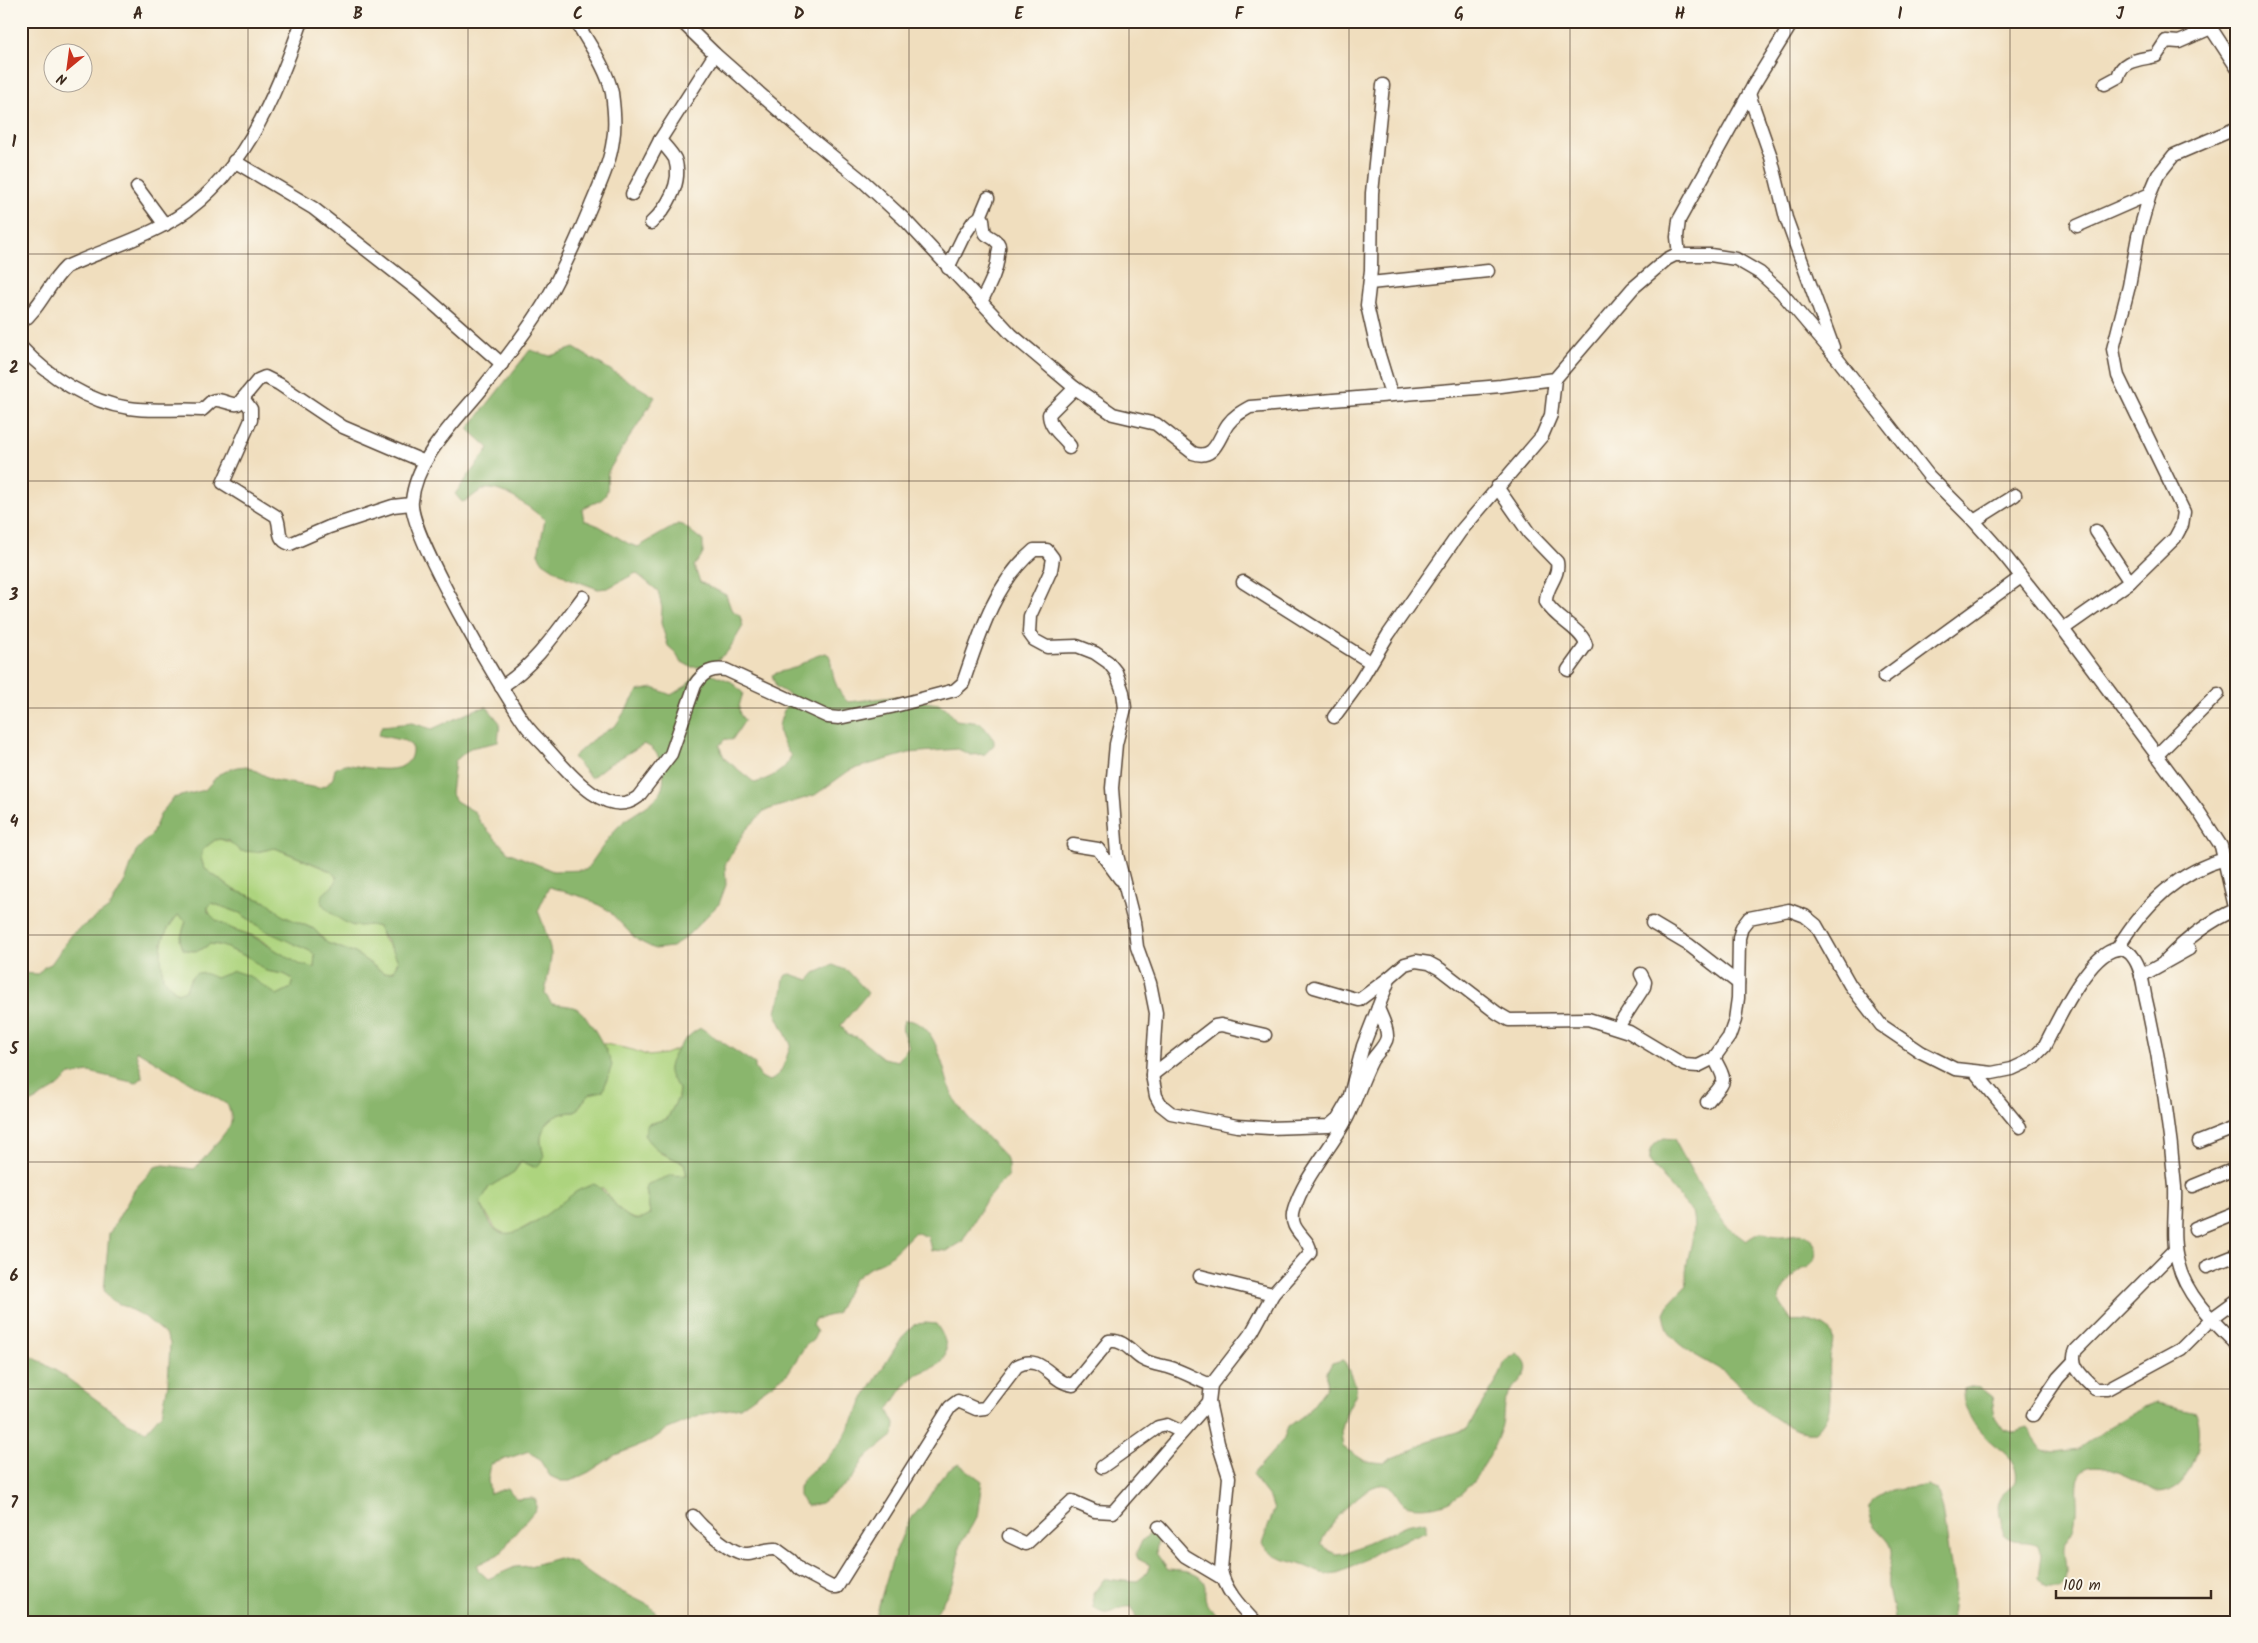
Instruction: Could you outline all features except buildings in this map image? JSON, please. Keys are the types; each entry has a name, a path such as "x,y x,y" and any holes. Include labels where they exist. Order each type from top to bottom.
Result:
{"street":[{"path":"21,323 40,304 56,277 66,267 165,225 203,198 234,161 253,134 276,87 302,21"},
{"path":"576,21 611,90 614,114 613,141 604,175 546,300 502,364 446,432 425,462 415,484 411,504 421,538 501,687 527,726 579,783 599,798 622,804 632,802 638,797 671,754 696,685 700,677 709,671 726,670 828,717 839,718 891,708 955,690 963,683 993,604 1008,578 1023,558 1034,550 1047,550 1052,554 1053,558 1051,570 1030,616 1029,633 1034,640 1047,647 1077,646 1095,653 1108,662 1116,672 1123,692 1124,708 1116,744 1112,788 1117,855 1134,922 1137,948 1150,983 1156,1013 1152,1075 1156,1096 1161,1105 1171,1113 1182,1117 1237,1126 1269,1128 1329,1126 1338,1118 1349,1099 1363,1046 1390,977"},
{"path":"681,21 715,54 810,138 864,182 905,220 1012,335 1075,388 1113,414 1156,424 1193,453 1206,455 1215,450 1228,425 1238,413 1250,407 1501,386 1556,379"},
{"path":"1679,255 1677,229 1682,215 1787,24"},
{"path":"2105,84 2118,77 2119,70 2125,64 2156,56 2163,43 2179,42 2209,25 2237,68"},
{"path":"632,194 660,140 715,54"},
{"path":"1383,85 1372,194 1370,283 1367,305 1376,345 1391,394"},
{"path":"1750,92 1752,106 1772,157 1786,218 1836,356"},
{"path":"2063,629 2130,582 2175,538 2182,525 2184,512 2118,376 2113,349 2129,286 2138,236 2150,194 2158,175 2174,155 2237,128"},
{"path":"651,223 672,196 676,169 674,158 660,140"},
{"path":"234,161 313,208 419,291 502,364"},
{"path":"137,187 165,225"},
{"path":"2077,226 2150,194"},
{"path":"948,268 972,222 980,217 988,198"},
{"path":"980,217 983,219 983,232 996,242 999,247 999,263 981,302"},
{"path":"1334,717 1359,683 1370,662 1460,532 1542,436 1551,415 1556,379 1633,288 1667,258 1679,255 1710,255 1736,259 1760,273 1781,292 1836,356 1929,476 1974,521 2022,577 2199,812 2221,846 2236,912 2218,917 2183,942 2165,961"},
{"path":"1370,283 1488,270"},
{"path":"21,347 47,372 90,397 130,408 202,410 214,400 234,405 238,404 258,380 265,377 279,384 343,427 425,462"},
{"path":"1069,448 1070,446 1065,439 1049,421 1049,414 1075,388"},
{"path":"243,398 251,409 251,420 223,483 276,516 280,537 284,542 290,544 330,527 393,506 411,504"},
{"path":"1497,487 1529,533 1557,562 1556,573 1547,592 1546,602 1559,618 1583,638 1586,645 1568,670"},
{"path":"1974,521 2015,494"},
{"path":"2096,531 2130,582"},
{"path":"1884,677 2022,577"},
{"path":"1243,582 1370,662"},
{"path":"501,687 516,677 538,656 583,597"},
{"path":"2156,756 2218,694"},
{"path":"1073,845 1098,849 1125,886"},
{"path":"2118,949 2131,926 2178,879 2209,863 2224,858"},
{"path":"1314,987 1359,1000 1405,964 1416,961 1429,963 1509,1020 1588,1019 1618,1028 1684,1064 1698,1066 1714,1058 1729,1037 1735,1020 1739,938 1742,927 1750,918 1789,910 1798,912 1816,925 1850,985 1881,1025 1922,1052 1956,1069 1992,1073 2006,1070 2034,1058 2044,1047 2090,968 2101,957 2118,949 2127,950 2134,957 2141,976 2158,1052 2175,1188 2175,1250 2178,1265 2191,1292 2211,1319 2237,1345"},
{"path":"1652,923 1689,945 1738,983"},
{"path":"2141,976 2189,949"},
{"path":"1618,1028 1644,987 1645,982 1641,974"},
{"path":"1255,1622 1232,1595 1222,1578 1221,1570 1229,1477 1218,1443 1209,1402 1212,1385 1252,1332 1274,1294 1310,1253 1310,1247 1294,1224 1292,1217 1294,1209 1309,1176 1327,1153 1347,1118 1372,1061 1386,1041 1387,1033 1378,1008"},
{"path":"1152,1075 1214,1026 1221,1025 1265,1035"},
{"path":"1707,1102 1724,1083 1725,1078 1714,1058"},
{"path":"1975,1072 2020,1127"},
{"path":"2199,1142 2237,1127"},
{"path":"2193,1186 2237,1168"},
{"path":"2195,1229 2237,1212"},
{"path":"2033,1415 2058,1378 2074,1361 2076,1350 2175,1250"},
{"path":"2207,1267 2237,1255"},
{"path":"1200,1276 1274,1294"},
{"path":"2074,1361 2079,1371 2095,1389 2107,1389 2181,1349 2211,1319 2237,1300"},
{"path":"694,1516 707,1531 738,1552 747,1554 776,1549 791,1560 800,1570 832,1587 837,1587 950,1407 958,1401 976,1409 985,1408 1017,1366 1025,1362 1032,1362 1064,1383 1073,1385 1109,1340 1115,1340 1120,1341 1149,1363 1168,1367 1212,1385"},
{"path":"1009,1536 1026,1544 1072,1501 1096,1511 1113,1512 1209,1402"},
{"path":"1102,1467 1158,1427 1167,1425 1182,1432"},
{"path":"1159,1527 1185,1556 1222,1578"}],"green space":[{"path":"574,348 655,397 609,470 605,496 600,501 582,510 584,520 638,547 678,524 683,525 703,541 703,554 694,566 700,582 726,595 731,609 740,616 743,626 728,651 715,662 701,667 691,667 680,661 675,652 668,646 661,623 662,608 658,591 636,573 608,588 598,589 566,577 543,562 538,554 545,520 533,510 509,495 493,489 482,490 462,502 455,494 489,448 468,429 530,350 550,356"},
{"path":"826,653 830,656 837,687 848,702 892,697 938,704 946,708 956,720 981,723 994,740 994,745 985,754 971,755 958,749 909,753 850,770 815,795 764,811 744,832 725,865 726,885 719,904 688,935 672,947 655,949 637,940 608,910 586,898 549,887 538,911 546,932 551,954 545,994 552,1004 573,1007 581,1012 597,1034 612,1065 603,1091 589,1094 575,1112 558,1115 545,1126 541,1140 544,1157 539,1165 534,1167 521,1161 514,1172 489,1187 480,1203 496,1230 504,1233 525,1228 578,1191 594,1184 601,1188 627,1216 634,1219 642,1219 650,1214 646,1189 648,1184 672,1175 687,1176 684,1163 657,1149 644,1135 648,1124 667,1119 678,1098 679,1088 672,1079 669,1066 679,1047 690,1035 701,1028 755,1064 755,1068 761,1077 769,1081 774,1079 781,1071 791,1045 776,1014 786,975 791,974 809,980 815,973 833,965 848,971 868,993 841,1025 847,1035 857,1037 883,1058 898,1061 909,1046 903,1030 905,1020 917,1023 926,1030 939,1052 955,1100 971,1121 1004,1155 1008,1164 1008,1175 986,1200 962,1242 947,1251 931,1250 928,1237 915,1232 886,1260 869,1268 854,1279 836,1314 815,1319 812,1325 817,1332 813,1340 805,1346 788,1373 740,1407 704,1414 666,1430 649,1442 615,1455 589,1472 570,1481 561,1481 550,1476 539,1459 529,1451 491,1464 488,1480 490,1494 507,1488 517,1499 532,1498 536,1500 536,1509 501,1553 477,1565 478,1570 488,1579 515,1567 530,1566 558,1558 573,1562 600,1581 650,1606 664,1622 21,1622 21,1350 63,1375 128,1423 146,1431 162,1413 168,1384 170,1343 166,1335 145,1317 110,1299 104,1290 109,1234 135,1189 155,1167 164,1165 194,1169 225,1133 230,1125 231,1115 228,1105 136,1050 142,1078 136,1083 89,1072 70,1075 56,1088 22,1108 21,973 38,974 44,967 51,964 73,933 109,908 126,879 136,851 152,834 160,815 173,798 205,790 219,774 237,767 247,766 273,780 318,788 327,785 333,778 335,769 344,764 387,769 398,768 406,764 411,757 412,746 405,741 378,735 382,726 412,723 432,729 477,709 487,707 500,723 498,742 470,748 455,761 451,793 456,801 475,812 480,822 508,852 553,871 586,870 616,829 624,821 651,803 658,796 662,787 664,777 660,759 653,749 644,744 606,766 591,778 573,757 592,740 616,725 638,691 653,688 671,695 686,686 700,669 732,682 743,693 739,711 745,720 732,740 725,739 719,746 725,759 755,783 781,770 791,756 779,732 780,720 790,695 776,687 772,675","holes":["215,840 229,841 240,851 256,852 275,848 331,871 337,878 322,897 322,903 335,916 351,925 378,927 398,961 394,971 384,973 355,953 327,943 314,929 283,916 269,903 234,890 204,868 201,858 203,849","212,903 240,913 266,931 312,952 315,955 314,968 299,964 252,936 238,932 216,920 208,912 208,907","178,915 186,921 180,940 183,949 197,951 209,944 220,945 250,958 266,971 284,974 293,979 291,988 277,995 249,976 234,971 216,978 204,973 196,974 191,979 186,990 177,993 163,978 161,959 162,944 171,923"]},
{"path":"220,839 256,852 275,848 330,871 337,878 336,883 322,896 378,927 398,961 393,971 384,973 355,953 327,943 314,929 283,916 269,903 234,890 204,868 201,858 203,849 215,840"},
{"path":"212,903 240,913 257,925 312,952 315,955 314,969 297,964 259,939 220,923 209,912 208,907"},
{"path":"178,915 186,921 180,940 183,949 197,951 209,944 220,945 250,958 266,971 284,974 293,979 291,988 277,995 216,978 191,977 186,990 178,993 163,978 161,951 167,931"},
{"path":"601,1043 633,1050 649,1056 665,1054 678,1049 669,1069 671,1078 679,1088 678,1098 667,1119 648,1124 660,1153 684,1163 687,1176 646,1189 650,1214 643,1218 636,1219 623,1213 603,1188 577,1191 554,1211 513,1234 505,1234 496,1229 480,1203 489,1187 514,1172 522,1161 534,1167 539,1165 544,1157 541,1139 545,1126 558,1115 575,1112 589,1094 606,1050"},
{"path":"1664,1138 1674,1139 1698,1183 1726,1226 1746,1241 1761,1233 1777,1236 1800,1234 1811,1237 1817,1253 1816,1258 1790,1278 1778,1300 1792,1321 1801,1320 1819,1324 1831,1333 1833,1343 1829,1355 1829,1409 1824,1421 1815,1432 1796,1430 1778,1420 1760,1407 1733,1379 1679,1344 1669,1332 1664,1313 1668,1305 1687,1285 1687,1267 1694,1222 1692,1212 1650,1162 1650,1154 1653,1147"},
{"path":"915,1324 936,1324 944,1338 946,1354 944,1359 937,1365 912,1378 888,1410 895,1424 894,1435 864,1459 852,1479 841,1488 821,1503 807,1506 799,1496 799,1487 805,1477 830,1455 842,1441 867,1393 902,1337"},
{"path":"1517,1353 1526,1364 1525,1374 1506,1399 1498,1438 1488,1458 1476,1478 1460,1494 1448,1502 1414,1507 1404,1504 1389,1486 1377,1485 1348,1506 1331,1526 1321,1543 1327,1550 1336,1554 1345,1553 1406,1525 1426,1521 1426,1531 1376,1552 1339,1573 1331,1574 1280,1558 1262,1544 1274,1510 1270,1498 1252,1475 1283,1440 1288,1427 1309,1411 1326,1388 1327,1372 1332,1363 1344,1360 1356,1387 1356,1393 1347,1411 1341,1432 1343,1447 1365,1461 1384,1463 1394,1457 1414,1450 1427,1441 1467,1429 1500,1375 1505,1361"},
{"path":"1974,1386 1979,1387 1992,1397 1995,1417 2004,1430 2015,1433 2028,1429 2043,1450 2056,1452 2079,1449 2108,1428 2144,1407 2157,1403 2196,1412 2199,1423 2199,1436 2193,1462 2179,1484 2169,1491 2157,1493 2128,1477 2104,1468 2093,1467 2084,1470 2077,1481 2075,1524 2064,1545 2065,1579 2059,1588 2047,1588 2038,1578 2041,1555 2038,1545 2029,1542 2013,1541 2004,1535 1998,1506 2003,1495 2016,1483 2016,1474 2011,1460 1980,1431 1966,1408 1963,1397 1964,1389"},
{"path":"959,1464 982,1481 977,1517 959,1547 959,1558 953,1584 931,1622 874,1622 893,1559 908,1524 944,1475"},
{"path":"1928,1485 1937,1489 1943,1509 1954,1586 1953,1622 1894,1622 1888,1582 1892,1550 1886,1539 1872,1522 1869,1508 1872,1501 1879,1495 1900,1489"},
{"path":"1152,1531 1157,1532 1156,1553 1168,1570 1190,1573 1200,1578 1205,1587 1205,1599 1208,1606 1226,1622 1138,1622 1132,1607 1121,1608 1109,1613 1100,1612 1094,1608 1093,1594 1104,1579 1136,1582 1145,1575 1150,1565 1138,1559 1136,1554 1142,1541"}]}
